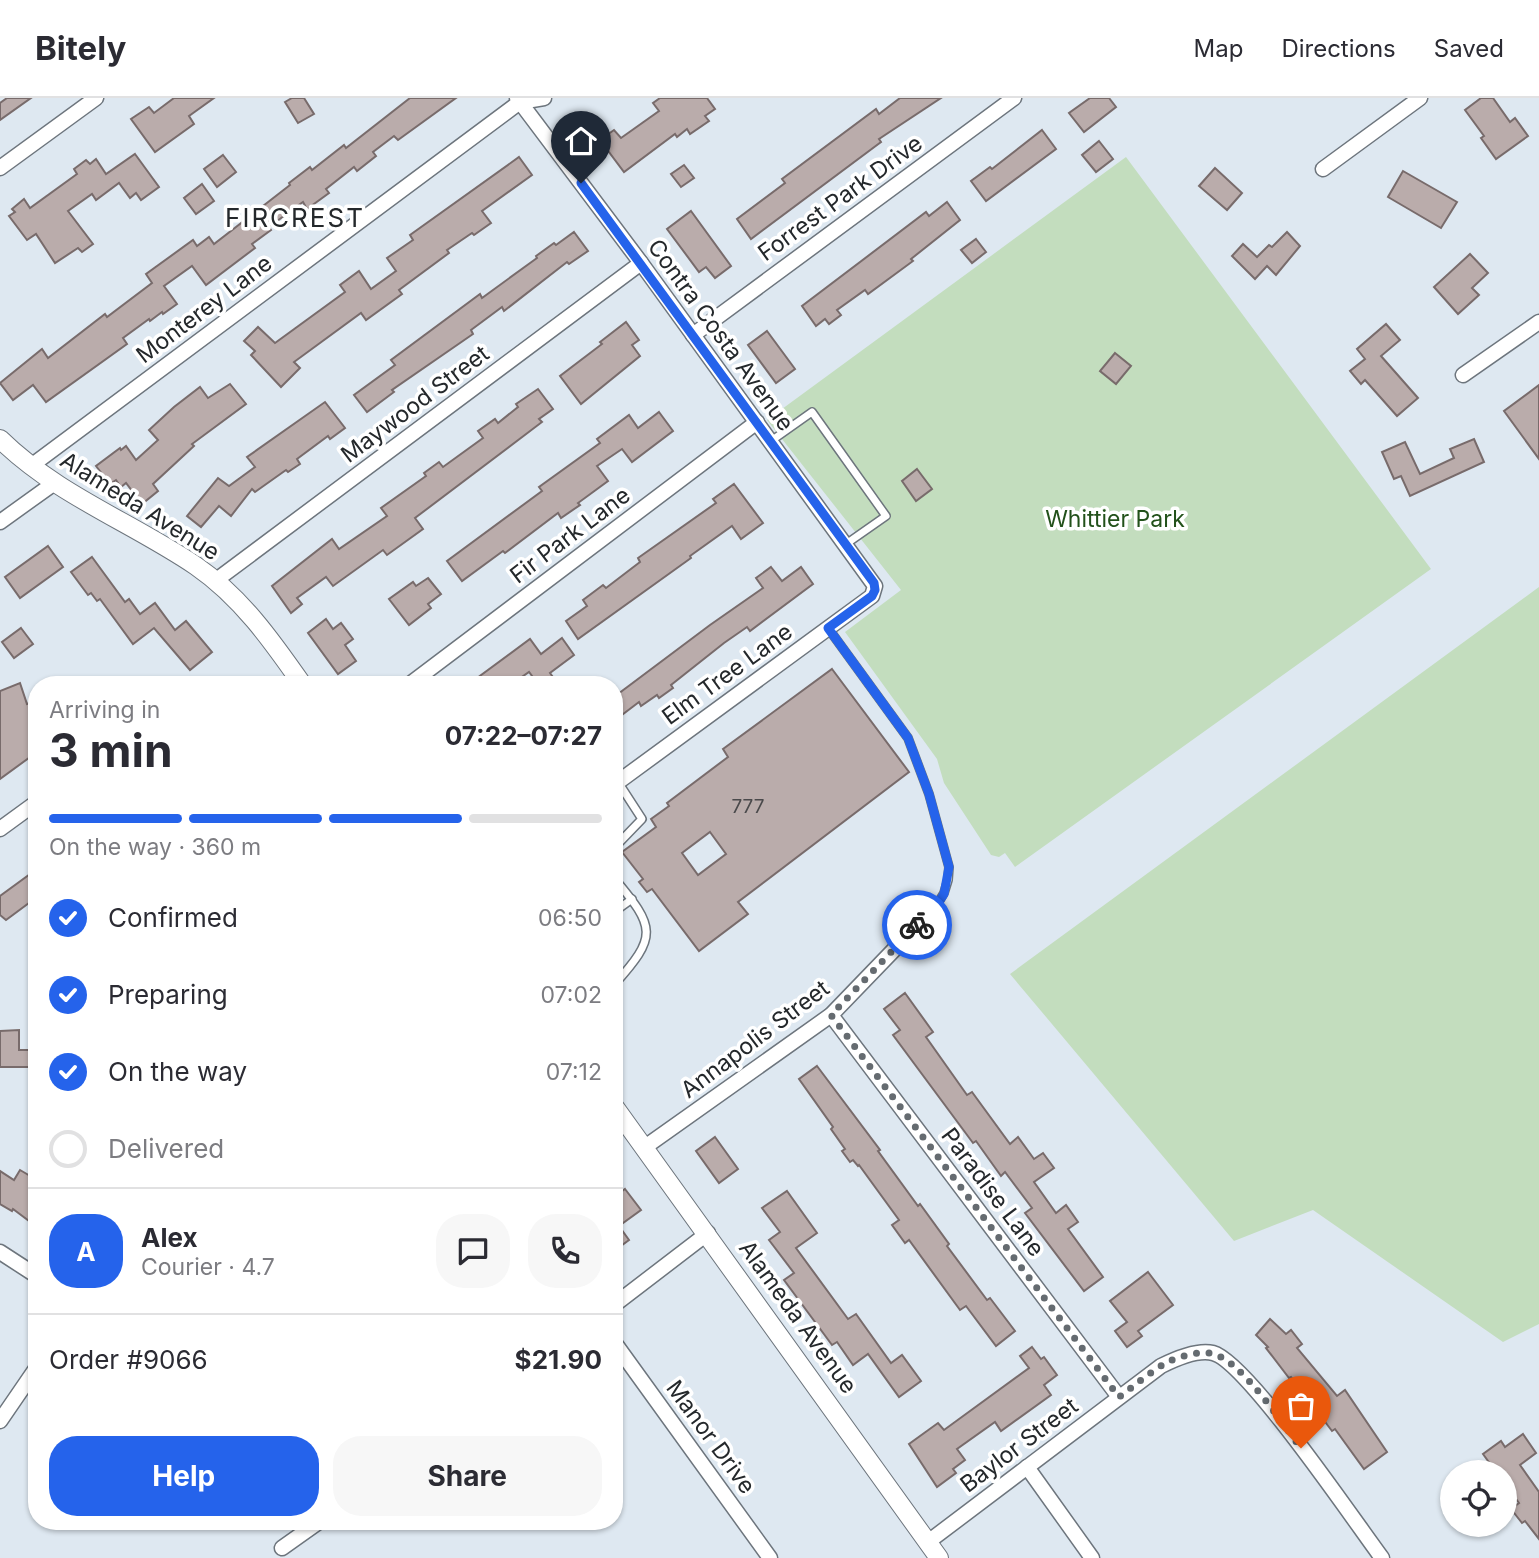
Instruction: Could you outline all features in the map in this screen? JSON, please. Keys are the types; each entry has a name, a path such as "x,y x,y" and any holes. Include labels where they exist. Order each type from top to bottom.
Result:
{"street":[{"path":"0,168 96,98"},
{"name":"Monterey Lane","path":"31,466 518,100 544,98"},
{"name":"Forrest Park Drive","path":"693,335 1014,98"},
{"path":"1323,169 1420,98"},
{"name":"Contra Costa Avenue","path":"518,100 642,263 874,583 874,592 866,600"},
{"name":"Maywood Street","path":"215,581 642,263"},
{"path":"1463,375 1539,322"},
{"name":"Fir Park Lane","path":"421,676 757,422"},
{"name":"Alameda Avenue","path":"0,439 53,484 188,561 215,581 263,631 296,676"},
{"path":"0,522 53,484"},
{"name":"Elm Tree Lane","path":"623,779 866,600"},
{"path":"0,829 28,809"},
{"name":"Annapolis Street","path":"645,1147 831,1015 915,928"},
{"name":"Paradise Lane","path":"831,1015 1119,1397"},
{"name":"Alameda Avenue","path":"623,1118 939,1558"},
{"path":"623,1299 708,1233"},
{"path":"0,1252 28,1270"},
{"name":"Baylor Street","path":"928,1542 1161,1366 1199,1352 1213,1353 1225,1359 1242,1374 1382,1558"},
{"name":"Manor Drive","path":"623,1354 770,1558"},
{"path":"0,1422 28,1380"},
{"path":"1027,1467 1093,1558"},
{"path":"282,1548 307,1530"}],"lane":[{"path":"771,441 812,412 886,516 846,544"},
{"path":"828,628 908,738 929,794 949,867 948,880 944,894 935,908 915,928"},
{"path":"623,793 642,819 623,839"},
{"path":"623,888 647,925 646,944 623,973"},
{"path":"623,906 632,899"}],"green space":[{"name":"Whittier Park","path":"1126,157 1431,569 1015,867 1005,853 999,857 991,855 944,783 937,759 845,632 901,590 767,420"},
{"path":"1539,587 1539,1324 1503,1342 1313,1210 1234,1241 1010,974"}],"building":[{"path":"7,98 31,98 0,120 0,103"},
{"path":"174,98 214,98 189,116 194,124 155,152 131,119 149,107 154,113"},
{"path":"292,98 304,98 314,114 298,123 285,102"},
{"path":"410,98 456,98 398,140 394,136 373,152 376,156 357,171 354,167 326,189 329,193 307,209 303,202 269,227 271,230 252,244 255,248 206,285 192,266 164,286 177,304 150,321 149,319 123,338 127,344 46,402 33,385 13,400 0,383 42,349 48,358 105,314 107,317 152,283 146,274 193,240 197,246 209,237 214,244 310,167 312,170 344,145 346,148"},
{"path":"660,98 707,98 715,109 705,116 709,121 690,134 687,129 677,137 675,134 624,172 600,140 614,130 621,138 659,111 653,103"},
{"path":"900,98 941,98 879,139 881,142 751,239 737,219 785,183 782,179 876,109 879,114"},
{"path":"1090,98 1109,98 1116,107 1084,132 1069,113"},
{"path":"1481,98 1493,98 1510,122 1515,118 1528,136 1496,159 1481,138 1484,136 1465,110"},
{"path":"1042,130 1056,149 986,201 971,181 990,167 992,169"},
{"path":"1099,141 1113,159 1096,172 1082,155"},
{"path":"135,154 159,187 141,200 136,193 130,198 119,183 96,200 92,194 68,211 93,244 82,252 78,248 55,263 36,234 27,240 9,216 15,212 12,209 24,199 30,208 77,174 74,169 86,160 90,164 96,159 106,174"},
{"path":"223,155 236,172 217,187 204,169"},
{"path":"519,157 532,175 482,211 491,223 447,250 449,253 399,290 402,294 366,320 361,313 294,362 300,368 281,387 251,355 255,351 244,341 258,327 275,343 345,292 340,285 359,271 371,289 396,271 387,258 413,240 410,235"},
{"path":"684,165 694,178 681,187 671,174"},
{"path":"1215,168 1242,193 1227,210 1199,186"},
{"path":"1403,171 1457,202 1441,228 1388,197"},
{"path":"202,184 214,201 196,214 184,198"},
{"path":"947,202 960,220 911,259 913,261 868,294 865,290 837,310 841,315 829,324 825,319 816,326 802,306 926,212 929,216"},
{"path":"691,211 731,266 715,278 706,267 699,272 667,229"},
{"path":"574,232 588,251 569,264 567,262 504,311 502,307 471,330 473,334 392,390 394,392 367,412 354,395 395,365 391,360 480,294 482,298 554,243 556,245"},
{"path":"1287,232 1300,246 1276,275 1267,266 1255,279 1232,256 1243,244 1257,257"},
{"path":"976,239 986,252 972,263 961,250"},
{"path":"1470,254 1488,273 1472,288 1479,295 1458,314 1434,287"},
{"path":"626,322 639,340 632,345 640,356 581,404 560,376"},
{"path":"1386,324 1400,340 1381,356 1418,398 1397,416 1365,380 1361,384 1350,371 1365,359 1357,349"},
{"path":"767,331 795,369 776,383 748,345"},
{"path":"1115,353 1131,366 1116,384 1100,371"},
{"path":"230,384 246,404 192,444 194,446 153,484 158,491 142,504 126,483 121,487 116,480 110,484 96,466 126,446 136,460 158,440 149,430 174,407 200,387 208,398"},
{"path":"1539,385 1539,459 1504,411"},
{"path":"538,389 553,409 539,419 542,422 415,518 423,529 387,555 383,550 333,586 326,577 297,598 302,604 291,613 272,586 332,539 339,549 387,516 381,508 426,476 424,473 439,462 443,467 483,438 478,431 495,419 498,423 518,407 516,404"},
{"path":"325,402 345,428 330,439 328,436 297,459 300,464 288,472 286,470 255,492 252,489 231,516 219,506 201,527 187,516 218,478 229,486 255,467 247,457"},
{"path":"659,412 673,431 632,462 622,449 597,466 608,481 578,503 580,505 561,518 558,513 462,581 447,561 542,491 539,487 600,443 597,439 629,415 638,428"},
{"path":"1474,439 1484,462 1410,496 1401,476 1394,479 1382,452 1405,442 1420,474 1454,458 1450,449"},
{"path":"917,469 932,489 916,501 902,481"},
{"path":"734,484 763,523 741,539 732,526 578,639 566,621 587,606 583,600 603,585 606,588 640,562 638,558 716,503 713,499"},
{"path":"48,546 63,567 20,598 5,577"},
{"path":"92,557 125,602 129,599 140,614 155,603 175,630 186,621 212,652 190,670 154,628 133,644 100,599 97,601 91,593 88,595 71,572"},
{"path":"771,567 782,581 801,567 813,584 750,631 747,627 724,643 671,685 673,688 659,698 657,695 641,706 639,702 623,714 623,690 763,588 756,578"},
{"path":"428,578 441,594 428,604 431,608 409,625 389,599 413,582 416,586"},
{"path":"326,619 333,629 341,623 353,639 345,645 356,661 338,674 308,633"},
{"path":"21,628 33,644 14,658 2,642"},
{"path":"562,638 574,655 550,673 552,676 532,676 529,672 523,676 480,676 530,639 541,654"},
{"path":"832,669 909,772 738,902 748,914 699,951 652,889 647,892 639,882 643,879 623,851 656,827 651,819 669,806 667,803 728,757 723,749","holes":["710,832 726,854 698,875 682,853"]},
{"path":"20,683 28,704 28,759 0,779 0,691"},
{"path":"28,876 28,904 6,920 0,915 0,896"},
{"path":"905,993 933,1032 926,1037 967,1095 972,1092 1010,1144 1018,1137 1034,1159 1043,1153 1054,1168 1034,1182 1056,1213 1066,1205 1078,1222 1068,1229 1103,1277 1084,1291 1025,1213 1032,1208 1005,1172 1001,1176 976,1141 973,1143 893,1035 900,1030 884,1009"},
{"path":"19,1030 19,1050 28,1050 28,1067 0,1067 0,1031"},
{"path":"817,1066 918,1206 920,1204 987,1300 990,1298 1015,1331 996,1346 966,1306 960,1310 909,1240 905,1243 892,1225 899,1220 859,1165 853,1160 850,1162 842,1151 845,1149 831,1129 833,1127 799,1079"},
{"path":"715,1137 738,1169 719,1183 696,1151"},
{"path":"20,1170 28,1175 28,1220 13,1209 12,1211 0,1204 0,1171 14,1180"},
{"path":"625,1189 641,1210 623,1223"},
{"path":"787,1191 817,1233 796,1248 848,1319 856,1314 891,1363 902,1355 921,1381 899,1397 868,1354 853,1365 837,1342 832,1345 784,1280 794,1273 769,1240 780,1232 762,1208"},
{"path":"623,1232 629,1240 623,1244"},
{"path":"1148,1272 1173,1305 1138,1331 1142,1336 1127,1347 1115,1331 1127,1322 1110,1301"},
{"path":"1270,1319 1286,1334 1291,1330 1302,1344 1297,1348 1337,1396 1345,1390 1387,1452 1364,1469 1335,1429 1332,1431 1256,1335"},
{"path":"1032,1347 1041,1359 1044,1357 1057,1375 1044,1385 1051,1395 1001,1431 995,1422 957,1449 965,1460 953,1469 956,1473 937,1487 909,1444 938,1423 944,1430 1029,1368 1020,1356"},
{"path":"1523,1434 1536,1453 1520,1465 1539,1492 1539,1539 1525,1521 1522,1523 1517,1517 1517,1460 1487,1460 1483,1454 1501,1441 1505,1447"}],"way so far":[{"path":"917,925 831,1015 1119,1397 1173,1360 1199,1352 1213,1353 1225,1359 1242,1374 1301,1448"}],"district":[{"name":"FIRCREST","path":"295,217"}],"route":[{"path":"581,183 874,583 872,596 828,628 908,738 929,794 949,867 948,880 944,894 935,908 917,925"}]}
